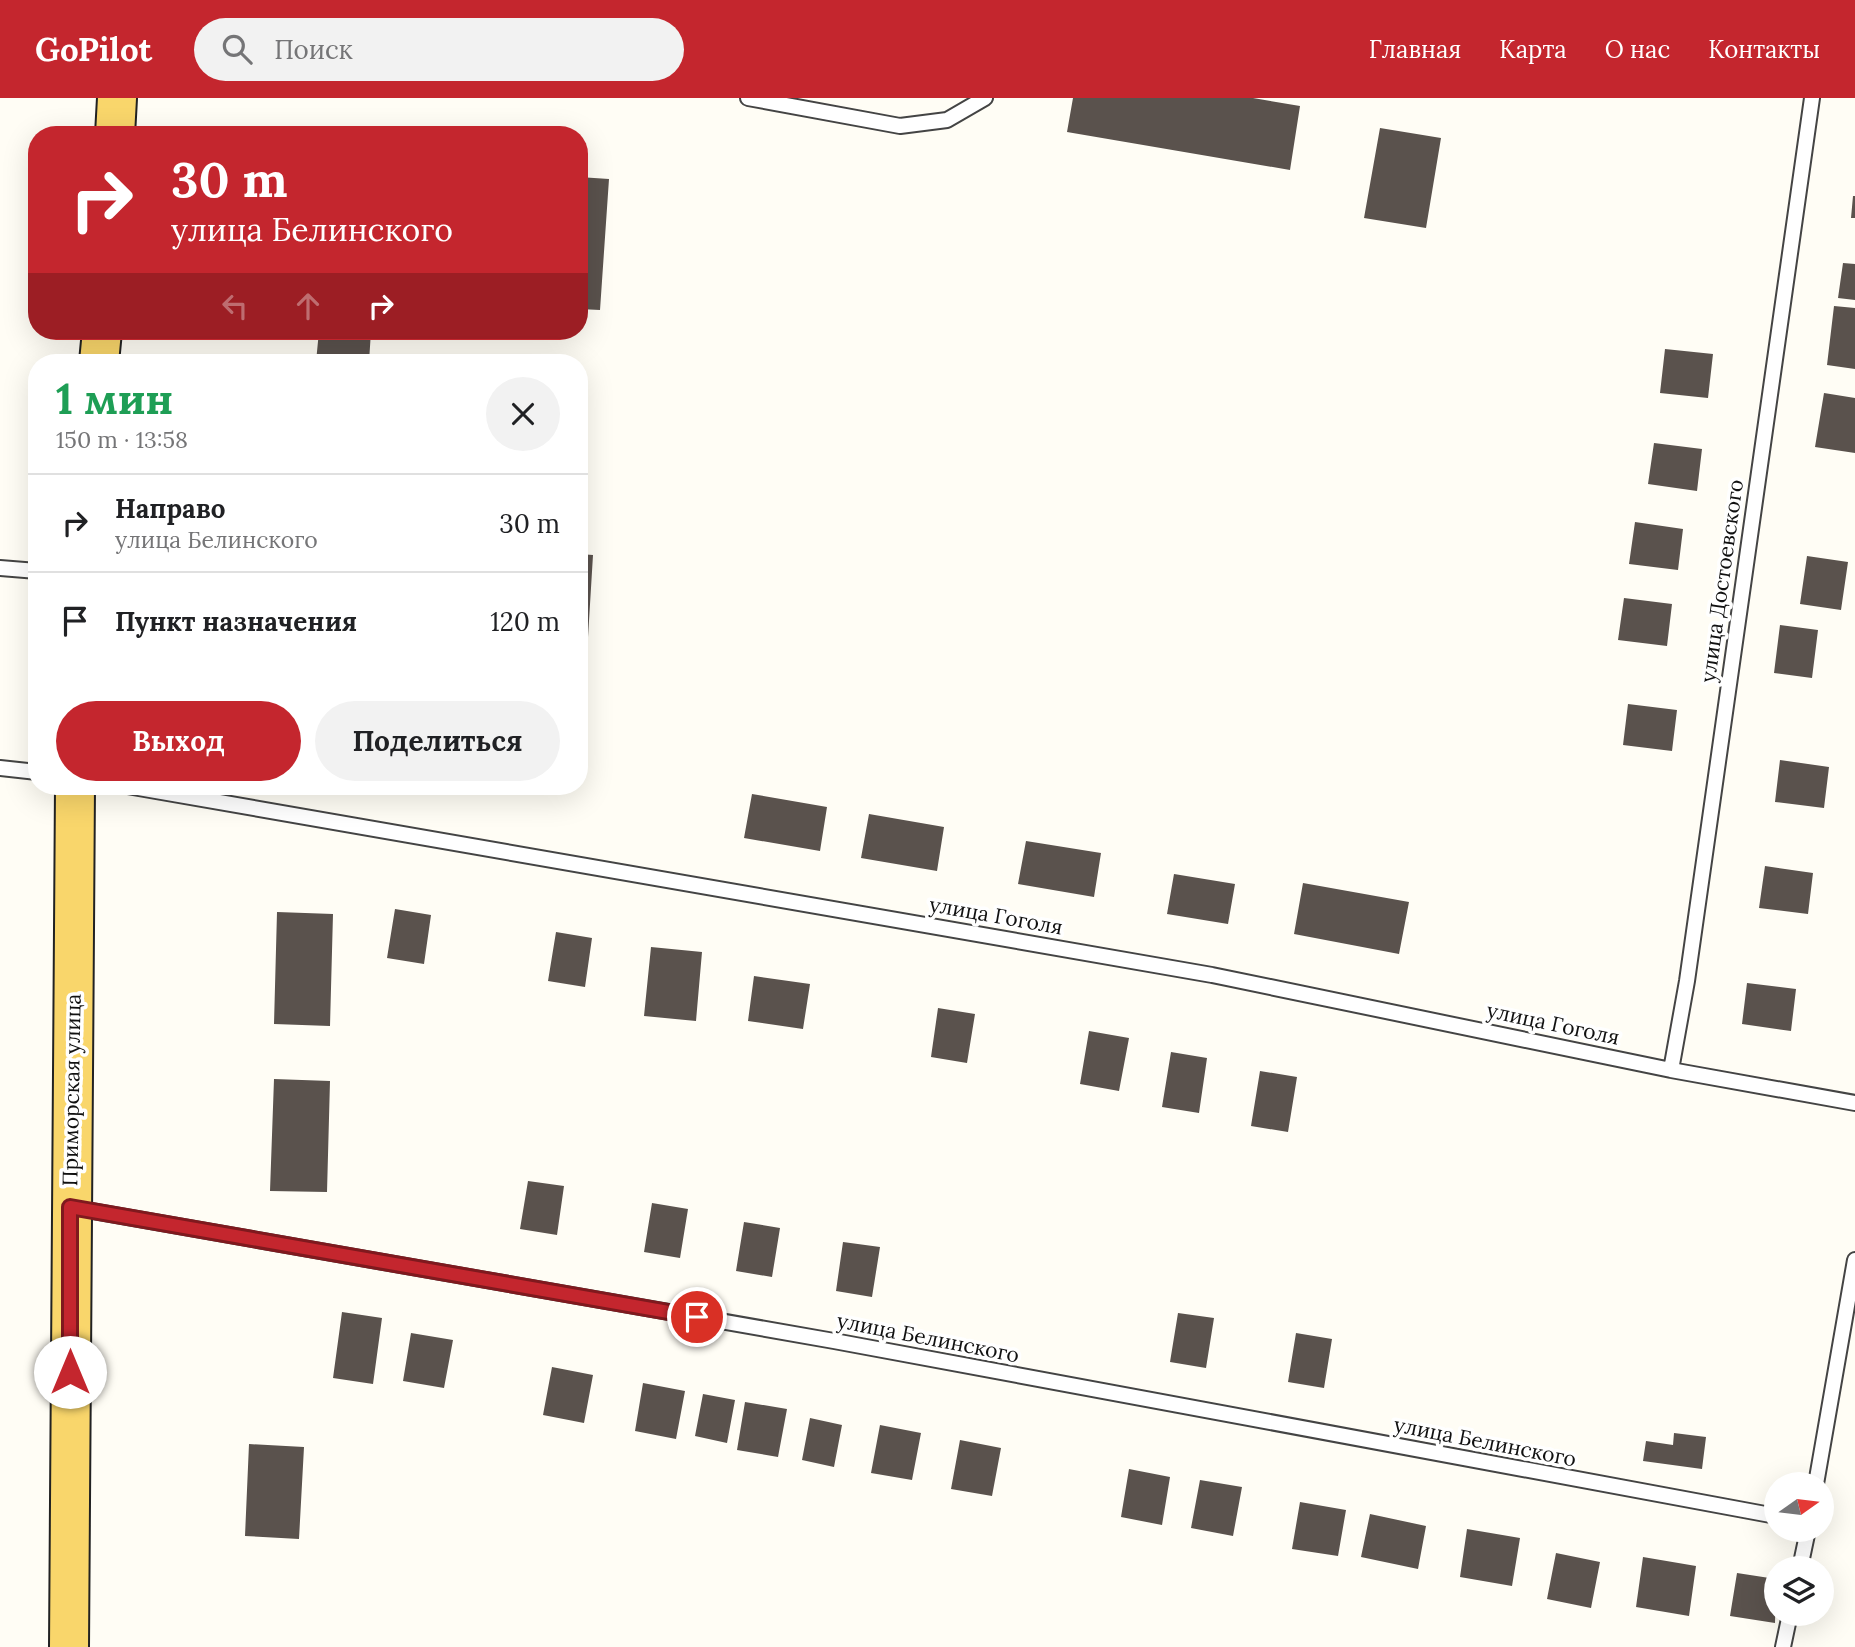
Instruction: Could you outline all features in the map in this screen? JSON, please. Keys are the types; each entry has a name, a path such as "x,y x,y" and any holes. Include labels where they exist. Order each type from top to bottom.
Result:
{"main road":[{"path":"115,126 117,98"},
{"name":"Приморская улица","path":"69,1647 75,795"}],"lane":[{"path":"748,98 900,126 947,120 985,98"},
{"name":"улица Достоевского","path":"1671,1070 1689,968 1812,98"},
{"path":"0,568 28,570"},
{"path":"0,768 28,771"},
{"name":"улица Гоголя","path":"179,795 1212,975 1671,1070 1855,1103"},
{"name":"улица Белинского","path":"70,1207 834,1341 1764,1514"},
{"path":"1818,1472 1855,1260"},
{"path":"1783,1647 1787,1626"}],"building":[{"path":"1073,98 1253,98 1300,106 1290,170 1067,132"},
{"path":"1380,128 1441,138 1426,228 1364,218"},
{"path":"588,178 609,179 600,310 588,309"},
{"path":"1853,196 1855,218 1851,218"},
{"path":"1843,263 1855,264 1855,300 1838,298"},
{"path":"1834,306 1855,308 1855,369 1827,365"},
{"path":"318,340 370,340 370,354 317,354"},
{"path":"1665,349 1713,354 1708,398 1660,393"},
{"path":"1824,393 1855,398 1855,453 1815,447"},
{"path":"1654,443 1702,449 1697,491 1648,484"},
{"path":"1635,522 1683,529 1678,570 1629,564"},
{"path":"588,555 593,555 588,637"},
{"path":"1807,556 1848,562 1841,610 1800,604"},
{"path":"1624,598 1672,604 1667,646 1618,640"},
{"path":"1780,625 1818,630 1812,678 1774,673"},
{"path":"1628,704 1677,710 1672,751 1623,745"},
{"path":"1780,760 1829,767 1824,808 1775,802"},
{"path":"752,794 827,807 820,851 744,838"},
{"path":"869,814 944,827 937,871 861,858"},
{"path":"1026,841 1101,853 1094,897 1018,884"},
{"path":"1765,866 1813,873 1808,914 1759,908"},
{"path":"1174,874 1235,884 1228,924 1167,914"},
{"path":"1303,883 1409,902 1399,954 1294,934"},
{"path":"395,909 431,915 424,964 387,958"},
{"path":"277,912 333,914 330,1026 274,1024"},
{"path":"556,932 592,938 585,987 548,981"},
{"path":"651,947 702,952 696,1021 644,1016"},
{"path":"754,976 810,984 803,1029 748,1021"},
{"path":"1747,983 1796,989 1791,1031 1742,1024"},
{"path":"938,1008 975,1014 967,1063 931,1057"},
{"path":"1089,1031 1129,1038 1119,1091 1080,1084"},
{"path":"1171,1052 1207,1058 1199,1113 1162,1107"},
{"path":"1260,1071 1297,1077 1288,1132 1251,1126"},
{"path":"274,1079 330,1081 327,1192 270,1191"},
{"path":"528,1181 564,1186 557,1235 520,1229"},
{"path":"652,1203 688,1209 680,1258 644,1252"},
{"path":"744,1222 780,1228 772,1277 736,1271"},
{"path":"843,1242 880,1247 872,1297 836,1291"},
{"path":"342,1312 382,1318 373,1384 333,1378"},
{"path":"1178,1313 1214,1318 1206,1368 1170,1362"},
{"path":"411,1333 453,1340 444,1388 403,1381"},
{"path":"1296,1333 1332,1339 1324,1388 1288,1382"},
{"path":"552,1367 593,1375 584,1423 543,1415"},
{"path":"643,1383 685,1391 676,1439 635,1431"},
{"path":"703,1394 735,1400 727,1443 695,1436"},
{"path":"745,1402 787,1409 778,1457 737,1450"},
{"path":"810,1418 842,1425 834,1467 802,1460"},
{"path":"880,1425 921,1433 912,1480 871,1473"},
{"path":"1674,1433 1706,1437 1702,1469 1643,1461 1646,1441 1673,1445"},
{"path":"960,1440 1001,1448 992,1496 951,1489"},
{"path":"249,1444 304,1447 299,1539 245,1536"},
{"path":"1129,1469 1170,1477 1162,1525 1121,1517"},
{"path":"1200,1480 1242,1487 1233,1536 1191,1528"},
{"path":"1300,1502 1346,1510 1338,1556 1292,1549"},
{"path":"1370,1514 1426,1526 1418,1569 1361,1557"},
{"path":"1467,1529 1520,1538 1512,1586 1460,1577"},
{"path":"1556,1553 1600,1562 1591,1608 1547,1599"},
{"path":"1643,1557 1696,1566 1689,1616 1636,1607"},
{"path":"1737,1573 1764,1577 1764,1621 1730,1616"}],"route":[{"path":"70,1372 70,1207 697,1317"}]}
